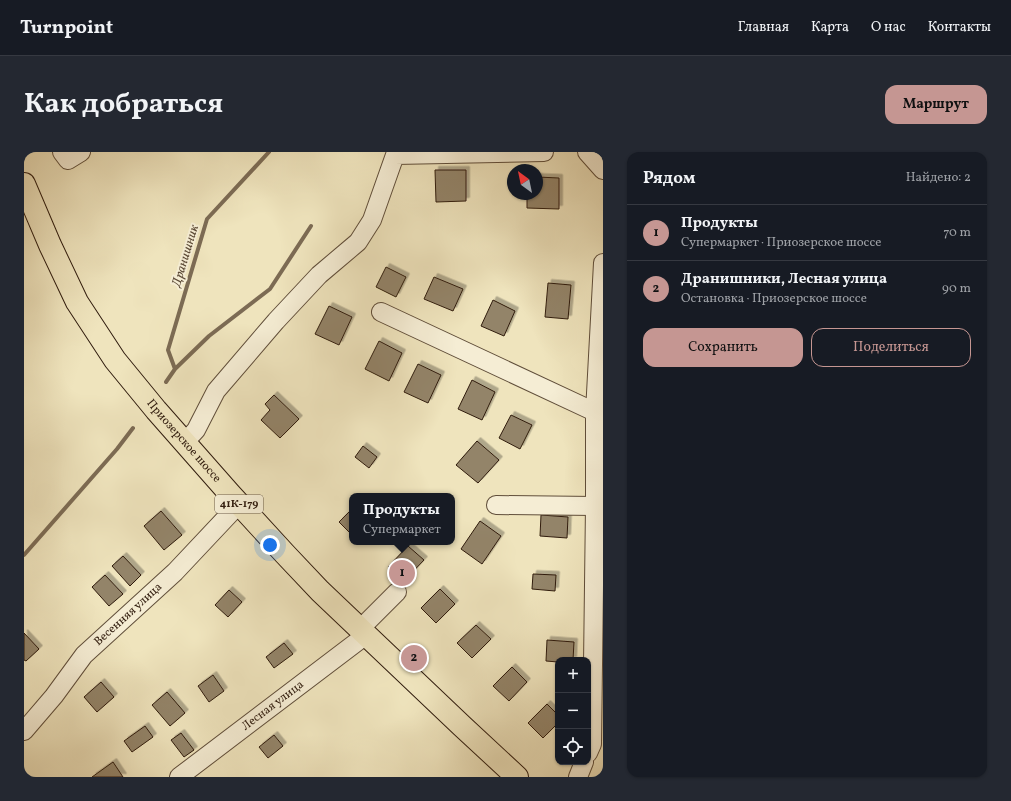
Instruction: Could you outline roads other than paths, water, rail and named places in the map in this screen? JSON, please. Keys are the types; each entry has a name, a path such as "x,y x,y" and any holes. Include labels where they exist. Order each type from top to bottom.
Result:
{"main road":[{"name":"Приозерское шоссе","path":"24,184 50,245 77,302 115,360 184,442 239,504 320,591 508,774"}],"street":[{"path":"62,152 68,160 81,152"},
{"path":"184,442 196,430 216,391 276,321 319,275 358,242 372,220 395,155 544,152"},
{"path":"587,152 603,170"},
{"path":"594,746 595,412 601,348 603,263"},
{"path":"381,312 595,412"},
{"name":"Весенняя улица","path":"24,731 54,696 84,655 175,572 239,504"},
{"path":"496,505 595,506"},
{"name":"Лесная улица","path":"180,777 363,632 397,592"},
{"path":"578,777 583,765"}],"waterway":[{"name":"Дранишник","path":"175,369 168,350 207,219 269,152"},
{"path":"166,382 175,369 209,336 270,289 311,226"},
{"name":"Дранишник","path":"24,555 117,449 133,428"}],"place":[{"name":"Продукты","path":"402,573"},
{"name":"Дранишники, Лесная улица","path":"414,658"}]}
